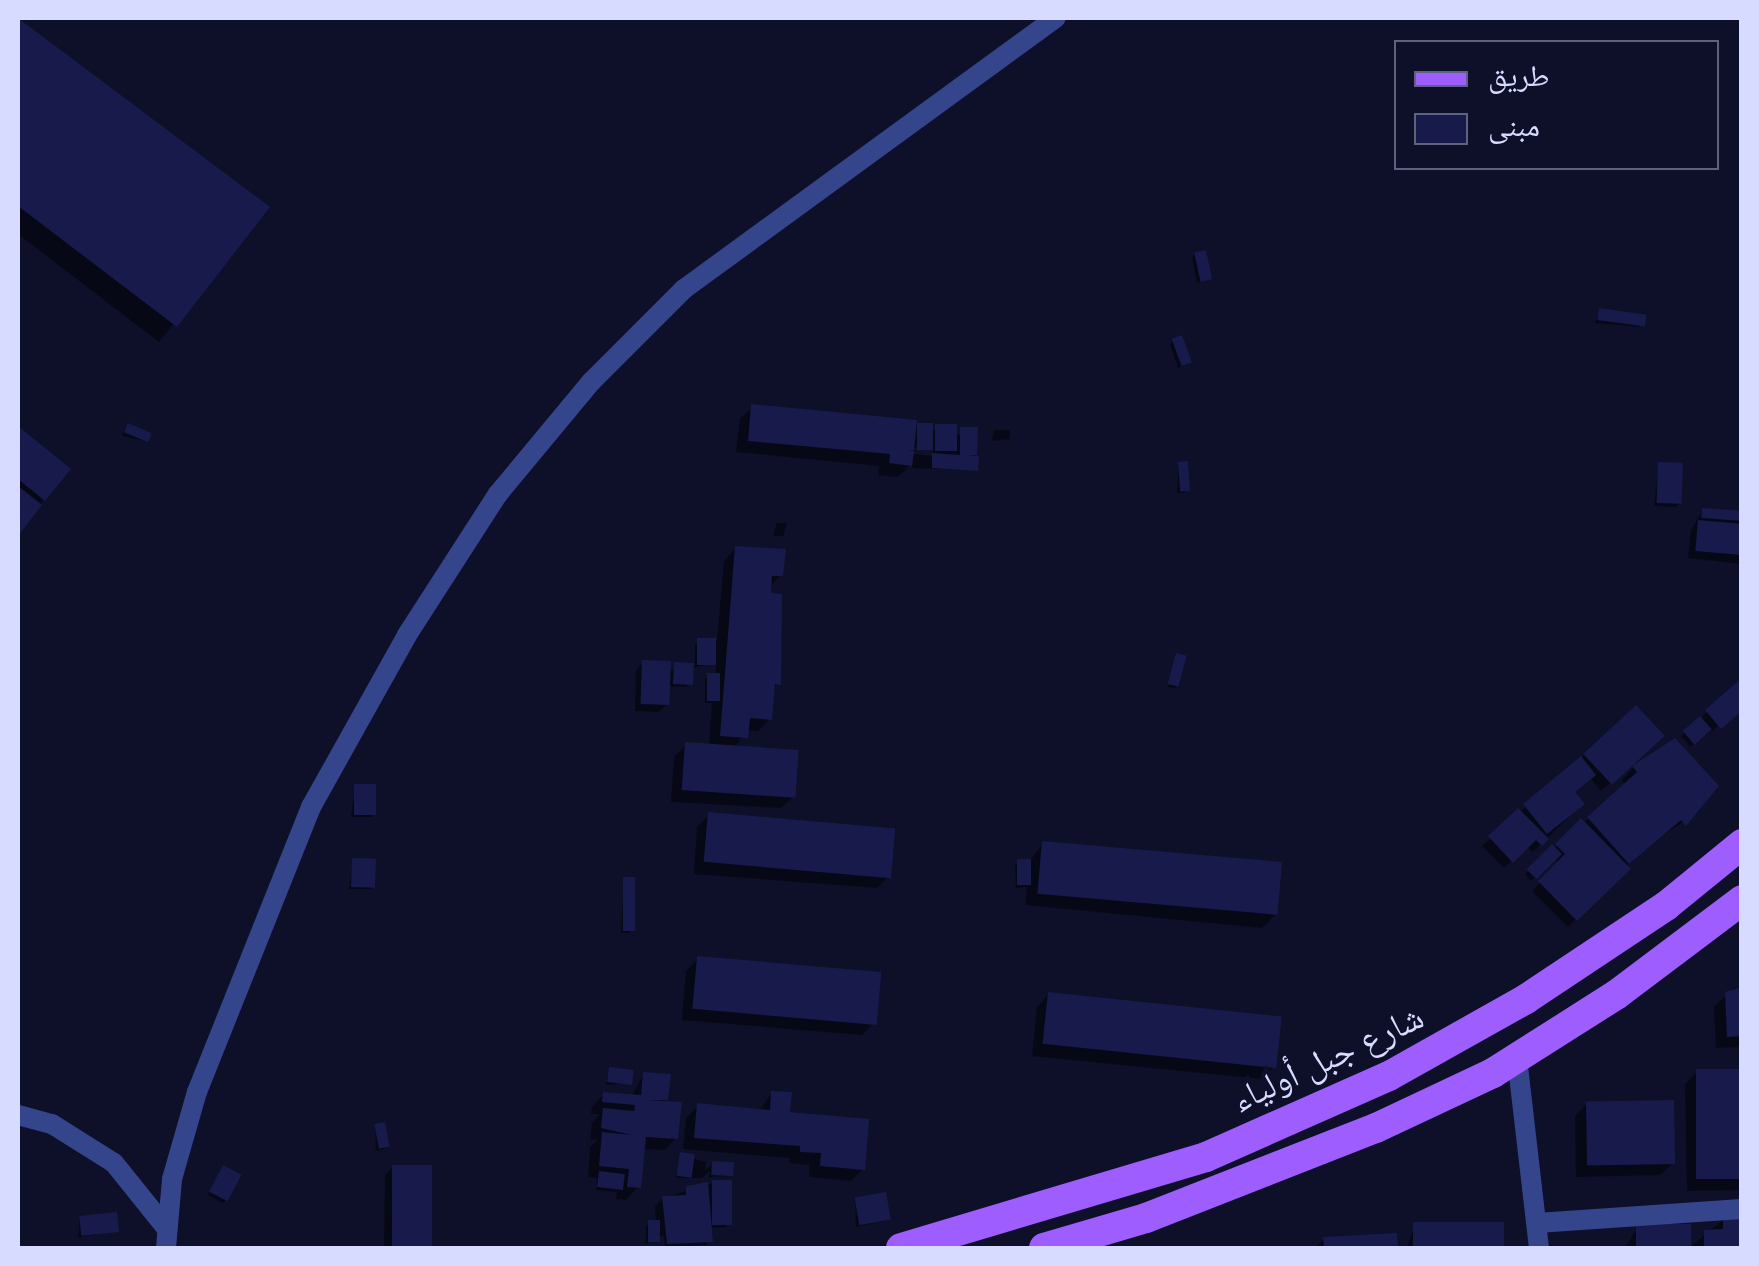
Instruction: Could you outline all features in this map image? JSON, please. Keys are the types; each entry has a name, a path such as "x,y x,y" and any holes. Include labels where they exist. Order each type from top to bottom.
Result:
{"main road":[{"name":"شارع جبل أولياء","path":"901,1248 1206,1157 1389,1076 1526,999 1666,906 1742,844"},
{"path":"1044,1248 1146,1218 1376,1128 1517,1058 1616,995 1741,901"}],"street":[{"path":"167,1238 172,1179 197,1092 312,806 408,635 498,494 591,382 684,288 1056,18"},
{"path":"1517,1058 1538,1248"},
{"path":"18,1114 52,1124 114,1163 167,1238"},
{"path":"1537,1222 1742,1209"}],"building":[{"path":"18,18 270,207 177,327 18,206"},
{"path":"1206,250 1212,279 1200,282 1194,252"},
{"path":"1599,308 1647,315 1645,327 1597,320"},
{"path":"1182,335 1192,362 1182,366 1172,339"},
{"path":"751,404 917,420 914,450 908,451 914,451 912,466 889,463 890,454 748,441"},
{"path":"128,423 152,433 148,442 124,432"},
{"path":"917,423 933,423 933,450 917,450"},
{"path":"935,424 957,424 957,451 935,451"},
{"path":"18,426 71,469 45,501 18,479"},
{"path":"960,427 978,427 977,455 967,455 979,456 978,471 932,468 932,453 960,455"},
{"path":"1188,461 1190,491 1180,492 1178,462"},
{"path":"1658,462 1683,463 1682,504 1657,503"},
{"path":"18,486 42,505 18,536"},
{"path":"1702,508 1742,511 1741,521 1701,518"},
{"path":"1698,520 1742,524 1739,555 1695,551"},
{"path":"735,546 786,549 783,576 772,576 771,593 782,594 781,685 775,684 772,720 750,718 748,738 720,736"},
{"path":"697,638 716,638 716,665 697,665"},
{"path":"1176,653 1187,656 1178,687 1168,684"},
{"path":"642,660 671,661 669,705 640,704"},
{"path":"674,662 694,663 693,685 673,684"},
{"path":"707,673 720,673 720,701 707,701"},
{"path":"1742,678 1742,711 1721,729 1705,710"},
{"path":"1636,705 1665,736 1612,785 1583,754"},
{"path":"1700,716 1712,730 1694,745 1683,731"},
{"path":"1675,738 1719,786 1686,826 1681,820 1629,864 1587,817 1637,772 1632,766"},
{"path":"685,742 799,750 795,798 682,790"},
{"path":"1581,756 1596,775 1575,792 1585,804 1547,834 1523,804"},
{"path":"354,784 376,784 376,815 354,815"},
{"path":"1518,808 1549,839 1542,846 1536,840 1513,863 1488,836"},
{"path":"708,812 895,828 891,878 704,862"},
{"path":"1581,818 1631,869 1577,921 1538,881 1565,854 1555,844"},
{"path":"1042,841 1282,862 1277,915 1037,894"},
{"path":"1552,844 1562,854 1536,879 1527,869"},
{"path":"352,858 376,859 375,888 351,887"},
{"path":"1017,859 1031,859 1031,885 1017,885"},
{"path":"623,877 635,877 635,931 623,931"},
{"path":"697,956 881,972 877,1025 692,1009"},
{"path":"1742,987 1742,1036 1727,1037 1725,992"},
{"path":"1048,992 1282,1017 1276,1068 1043,1044"},
{"path":"609,1067 634,1070 632,1085 607,1082"},
{"path":"1696,1069 1742,1069 1742,1179 1696,1179"},
{"path":"643,1072 671,1074 668,1100 649,1100 682,1102 678,1139 646,1137 641,1188 627,1187 629,1169 599,1166 602,1132 632,1135 601,1128 603,1108 634,1111 635,1105 602,1102 603,1092 641,1095"},
{"path":"771,1091 792,1092 790,1112 869,1119 865,1170 820,1166 821,1153 800,1152 800,1146 694,1138 697,1103 770,1110"},
{"path":"1674,1100 1675,1164 1587,1166 1586,1102"},
{"path":"385,1122 390,1147 379,1149 374,1124"},
{"path":"680,1152 695,1154 692,1178 677,1176"},
{"path":"712,1161 734,1162 733,1176 711,1175"},
{"path":"223,1165 242,1175 227,1201 209,1191"},
{"path":"392,1165 432,1165 432,1248 392,1248"},
{"path":"599,1171 625,1174 623,1190 597,1187"},
{"path":"712,1180 732,1180 732,1225 712,1225"},
{"path":"708,1182 713,1242 667,1244 662,1196 686,1195 686,1186"},
{"path":"886,1192 891,1220 859,1225 854,1198"},
{"path":"117,1212 119,1232 81,1236 79,1216"},
{"path":"1742,1216 1742,1248 1704,1248 1704,1230 1723,1229 1723,1217"},
{"path":"648,1220 660,1220 660,1242 648,1242"},
{"path":"1413,1222 1504,1222 1504,1248 1413,1248"},
{"path":"1636,1224 1691,1224 1691,1248 1636,1248"},
{"path":"1397,1233 1398,1248 1324,1248 1323,1237"}]}
